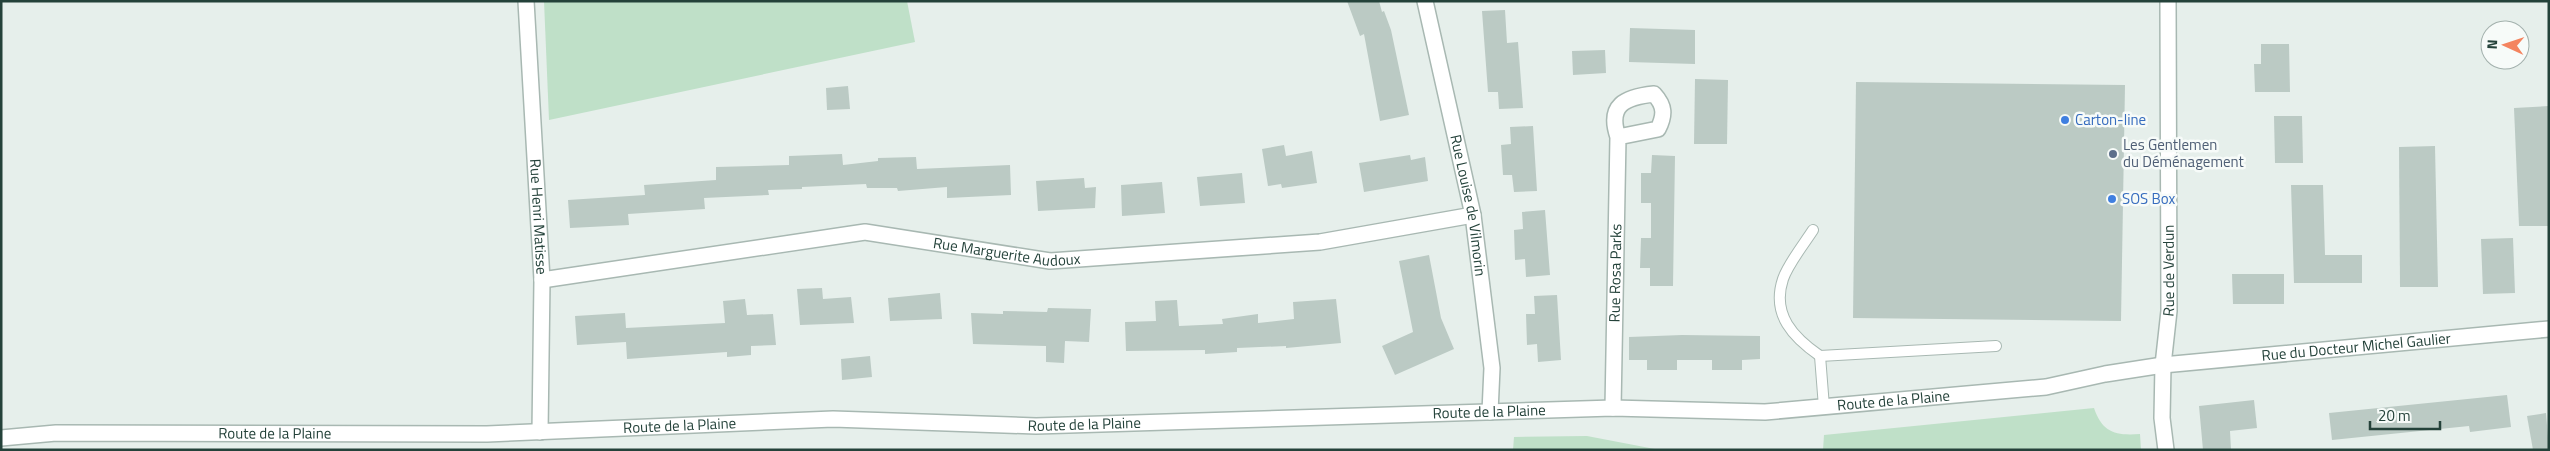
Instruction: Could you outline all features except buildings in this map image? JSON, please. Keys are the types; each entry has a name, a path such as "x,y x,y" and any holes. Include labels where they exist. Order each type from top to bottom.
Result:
{"street":[{"name":"Rue Henri Matisse","path":"526,1 542,280 540,432"},
{"name":"Rue Louise de Vilmorin","path":"1425,1 1473,215 1492,368 1490,412"},
{"name":"Rue de Verdun","path":"2166,450 2162,418 2163,366 2169,311 2168,1"},
{"name":"Rue Rosa Parks","path":"1613,408 1618,137"},
{"name":"Rue Marguerite Audoux","path":"542,280 865,232 1050,261 1320,242 1473,215"},
{"name":"Rue du Docteur Michel Gaulier","path":"2163,366 2549,329"},
{"name":"Route de la Plaine","path":"1,438 56,433 540,432 833,419 1036,426 1613,408 1765,412 2046,386 2105,374 2163,366"}],"lane":[{"path":"1813,230 1783,279 1780,296 1784,321 1797,340 1820,356 1996,346"},
{"path":"1820,356 1824,407"}],"green space":[{"path":"544,1 907,1 915,42 549,120"},
{"path":"2094,408 2101,422 2111,431 2123,434 2140,434 2141,450 1823,450 1824,435"},
{"path":"1587,436 1660,450 1513,450 1514,437"}],"place":[{"name":"Carton-line","path":"2065,120"},
{"name":"Les Gentlemen du Déménagement","path":"2113,154"},
{"name":"SOS Box","path":"2112,199"}]}
